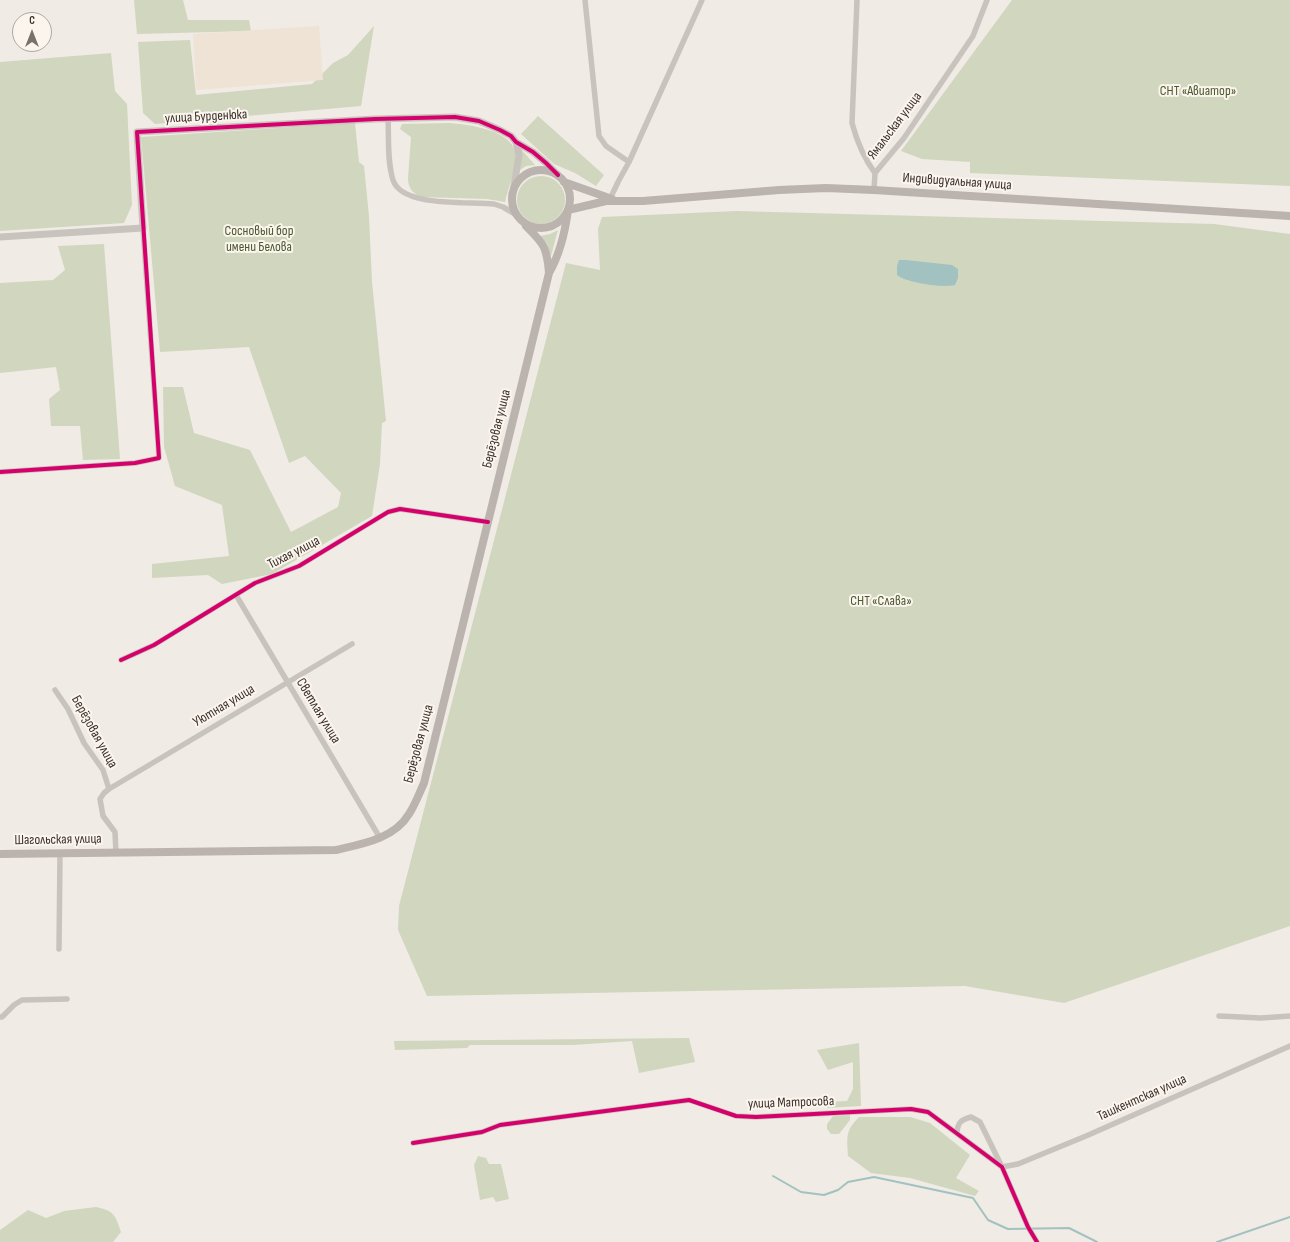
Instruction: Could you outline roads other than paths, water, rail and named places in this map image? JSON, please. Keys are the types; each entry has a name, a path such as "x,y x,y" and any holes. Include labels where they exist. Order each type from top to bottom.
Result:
{"main road":[{"path":"533,171 550,171 558,175 564,182 570,196 568,210 564,218 549,228 532,228 524,224 515,214 512,205 514,186 526,174 533,171"},
{"name":"Индивидуальная улица","path":"564,182 610,199 623,201"},
{"name":"Индивидуальная улица","path":"568,210 606,201 643,201 779,190 826,188 1290,216"},
{"name":"Берёзовая улица","path":"116,852 336,850 366,844 380,838 396,828 408,815 424,784 549,273 557,258 566,226 568,210"},
{"name":"Берёзовая улица","path":"524,224 546,248 549,273"},
{"name":"Шагольская улица","path":"0,854 116,852"}],"street":[{"path":"585,0 599,136 606,146 629,162"},
{"path":"610,199 629,162 702,0"},
{"name":"Ямальская улица","path":"857,0 852,123 856,140 865,159 875,173 904,138 973,36 987,0"},
{"path":"515,214 494,204 435,202 418,199 400,190 393,181 390,160 388,118 455,117 479,121 511,136 516,142 533,152 558,175"},
{"name":"улица Бурденюка","path":"143,228 137,132 388,118"},
{"path":"514,186 519,156 516,142"},
{"path":"874,190 875,173"},
{"path":"0,237 143,228 159,458 135,463 0,472"},
{"name":"Тихая улица","path":"121,660 154,645 255,583 298,566 388,512 400,509 488,522"},
{"name":"Светлая улица","path":"236,596 380,838"},
{"name":"Уютная улица","path":"109,789 352,644"},
{"name":"Берёзовая улица","path":"55,690 68,710 84,743 103,770 109,789 100,799 103,816 115,832 116,852"},
{"path":"59,949 60,853"},
{"path":"0,1017 2,1017 14,1005 22,1000 67,999"},
{"path":"1219,1016 1261,1018 1290,1016"},
{"name":"Ташкентская улица","path":"1002,1167 1018,1164 1086,1136 1290,1046"},
{"name":"улица Матросова","path":"414,1143 482,1132 500,1125 689,1100 736,1116 756,1117 911,1108 928,1112 957,1132 1002,1167 1028,1227 1037,1242"},
{"path":"957,1132 957,1124 962,1119 971,1117 980,1122 1002,1167"}],"water":[{"path":"899,260 952,265 958,269 958,278 955,285 942,286 925,284 902,278 897,275"}],"waterway":[{"path":"773,1176 801,1192 824,1195 838,1190 848,1182 874,1177 973,1198 988,1220 1008,1229 1069,1228 1097,1242"},
{"path":"1217,1242 1290,1217"}],"park label":[{"name":"СНТ «Авиатор»","path":"1198,91"},
{"name":"Сосновый бор имени Белова","path":"259,240"},
{"name":"СНТ «Слава»","path":"881,601"}]}
